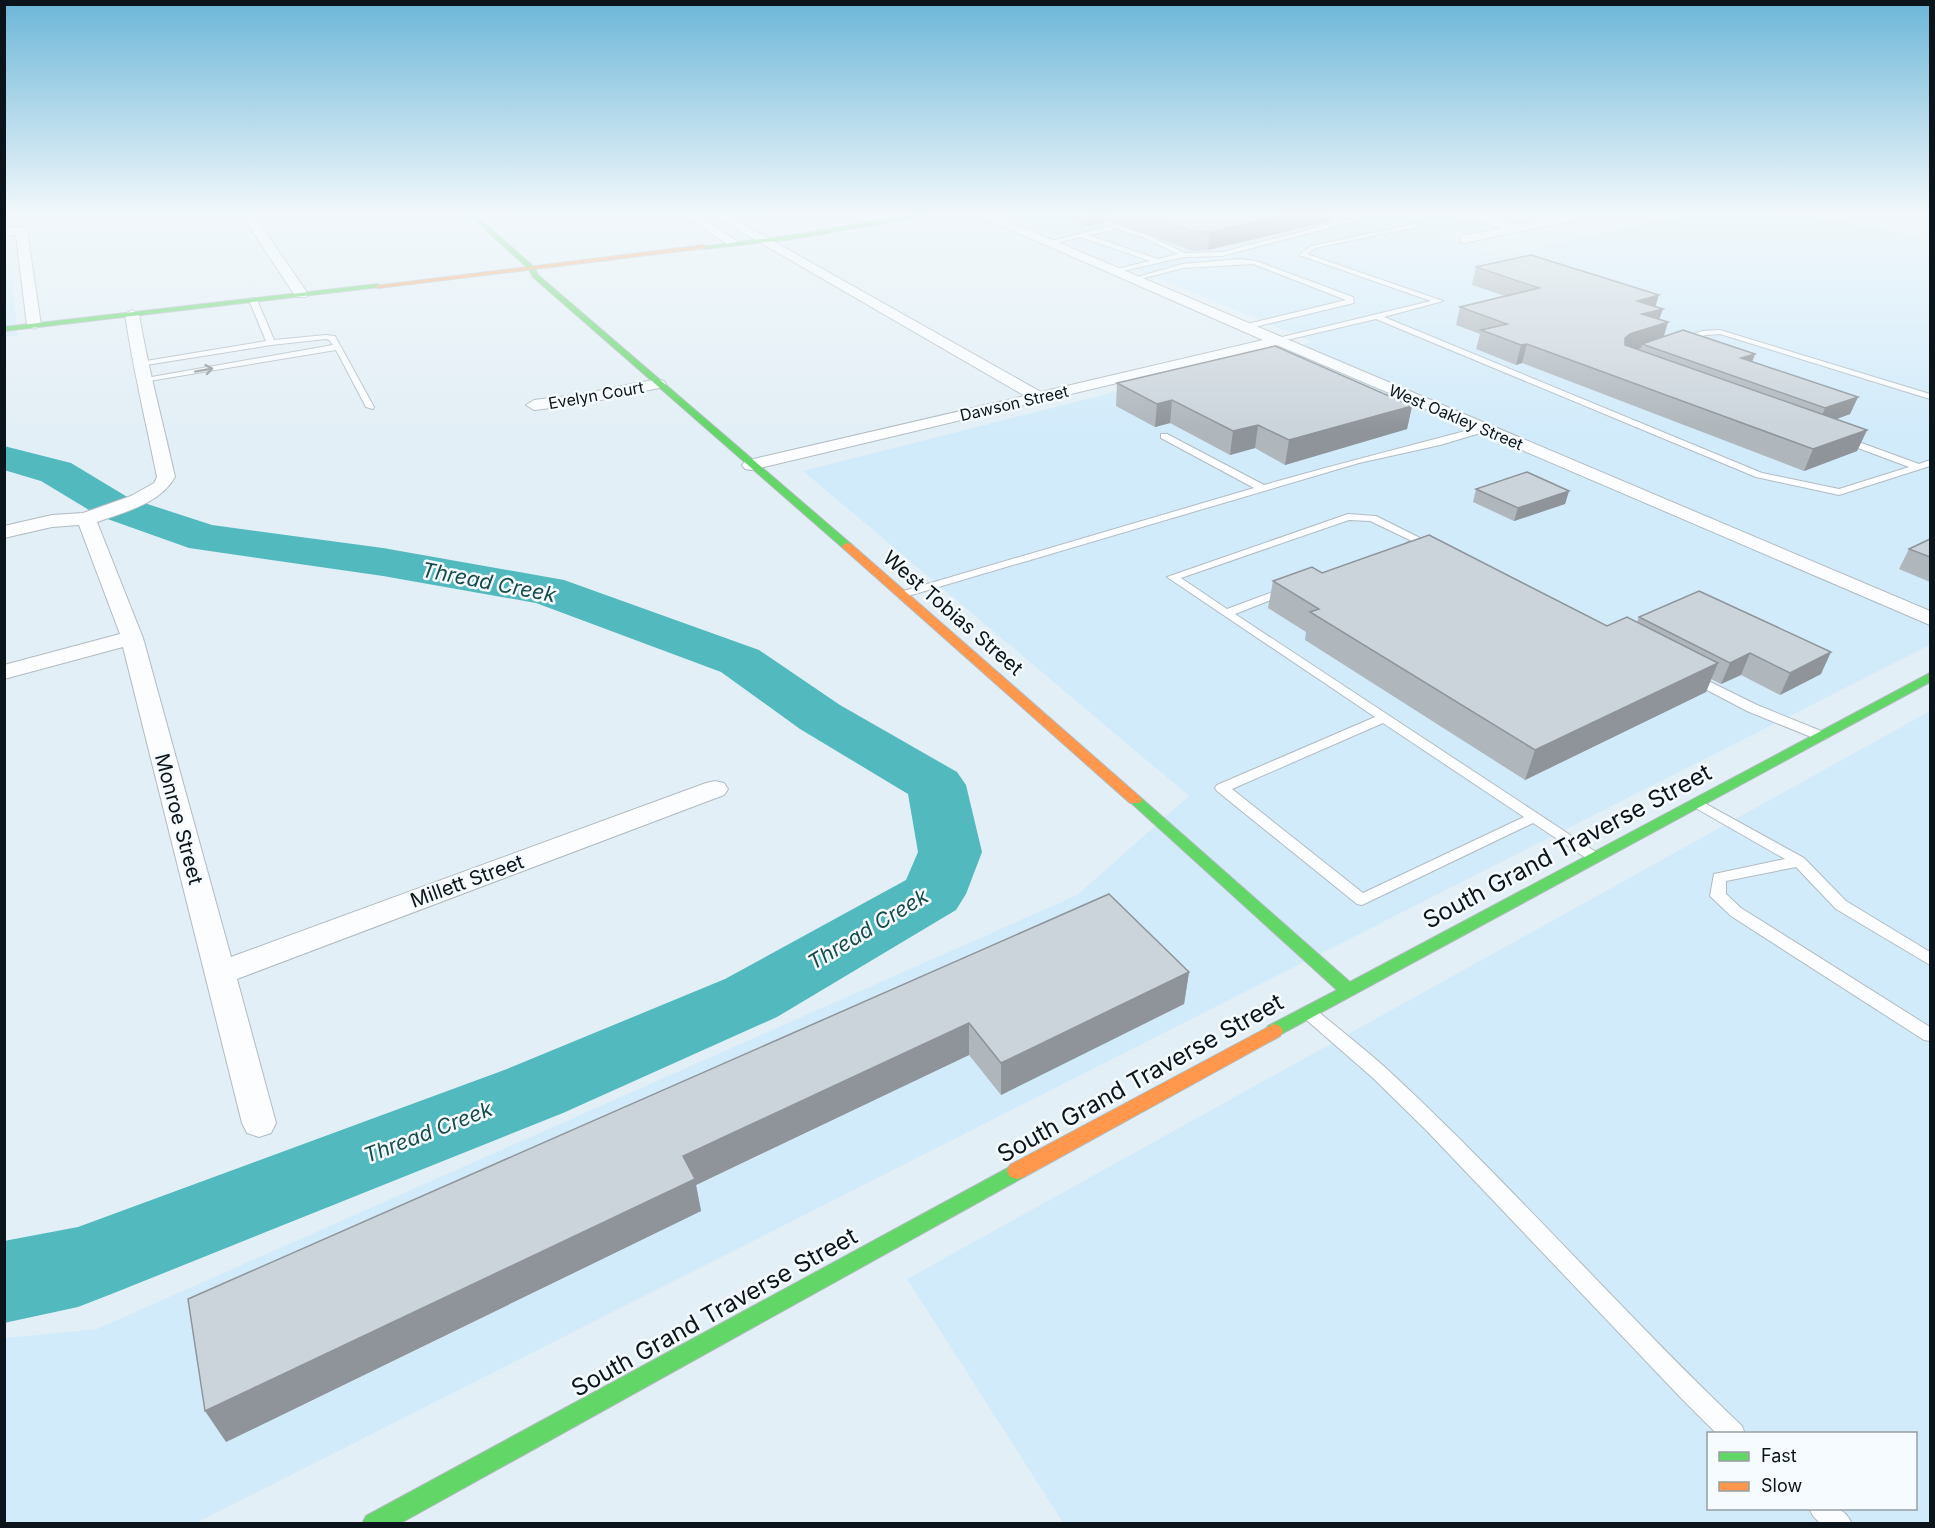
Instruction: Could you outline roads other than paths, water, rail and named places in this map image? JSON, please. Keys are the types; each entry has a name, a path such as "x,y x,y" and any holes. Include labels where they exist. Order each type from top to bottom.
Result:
{"main road":[{"path":"4,329 378,285"},
{"name":"West Tobias Street","path":"546,285 751,465 904,594 1348,990"},
{"name":"South Grand Traverse Street","path":"374,1524 409,1513 1348,990 1930,677"}],"street":[{"path":"29,285 34,325"},
{"path":"295,285 301,294"},
{"path":"845,285 1039,397"},
{"name":"West Oakley Street","path":"1149,285 1930,619"},
{"path":"4,532 52,521 86,519 138,500 161,486 166,477 146,380 140,364 132,314"},
{"name":"Dawson Street","path":"751,465 1277,341"},
{"name":"Evelyn Court","path":"534,405 576,400 658,384"},
{"name":"Monroe Street","path":"86,519 132,638 259,1123"},
{"path":"4,672 132,638"},
{"name":"Millett Street","path":"220,973 715,789"}],"lane":[{"path":"1246,327 1350,303 1350,299 1314,285"},
{"path":"1277,341 1439,301 1392,285"},
{"path":"253,300 271,343"},
{"path":"1377,317 1759,475 1839,492 1930,463"},
{"path":"1672,343 1705,333 1720,333 1930,397"},
{"path":"140,364 271,343 332,338 370,407"},
{"path":"146,380 338,347"},
{"path":"904,594 1357,461 1437,443 1484,429"},
{"path":"1164,436 1263,489"},
{"path":"1832,436 1919,467"},
{"path":"1400,549 1421,542 1372,518 1348,517 1172,577 1594,857"},
{"path":"1226,613 1291,589"},
{"path":"1680,671 1752,708 1821,736"},
{"path":"1384,718 1222,788 1362,900 1535,817"},
{"path":"1697,803 1799,861 1841,905 1930,959"},
{"path":"1799,861 1719,878 1718,896 1736,912 1930,1035"},
{"path":"1308,1012 1387,1080 1489,1181 1670,1374 1732,1432"},
{"path":"1822,1510 1840,1524"}],"waterway":[{"name":"Thread Creek","path":"4,458 56,472 114,507 205,538 383,562 547,590 740,661 820,717 936,785 950,852 933,894 751,998 535,1091 78,1267 4,1282"}]}
